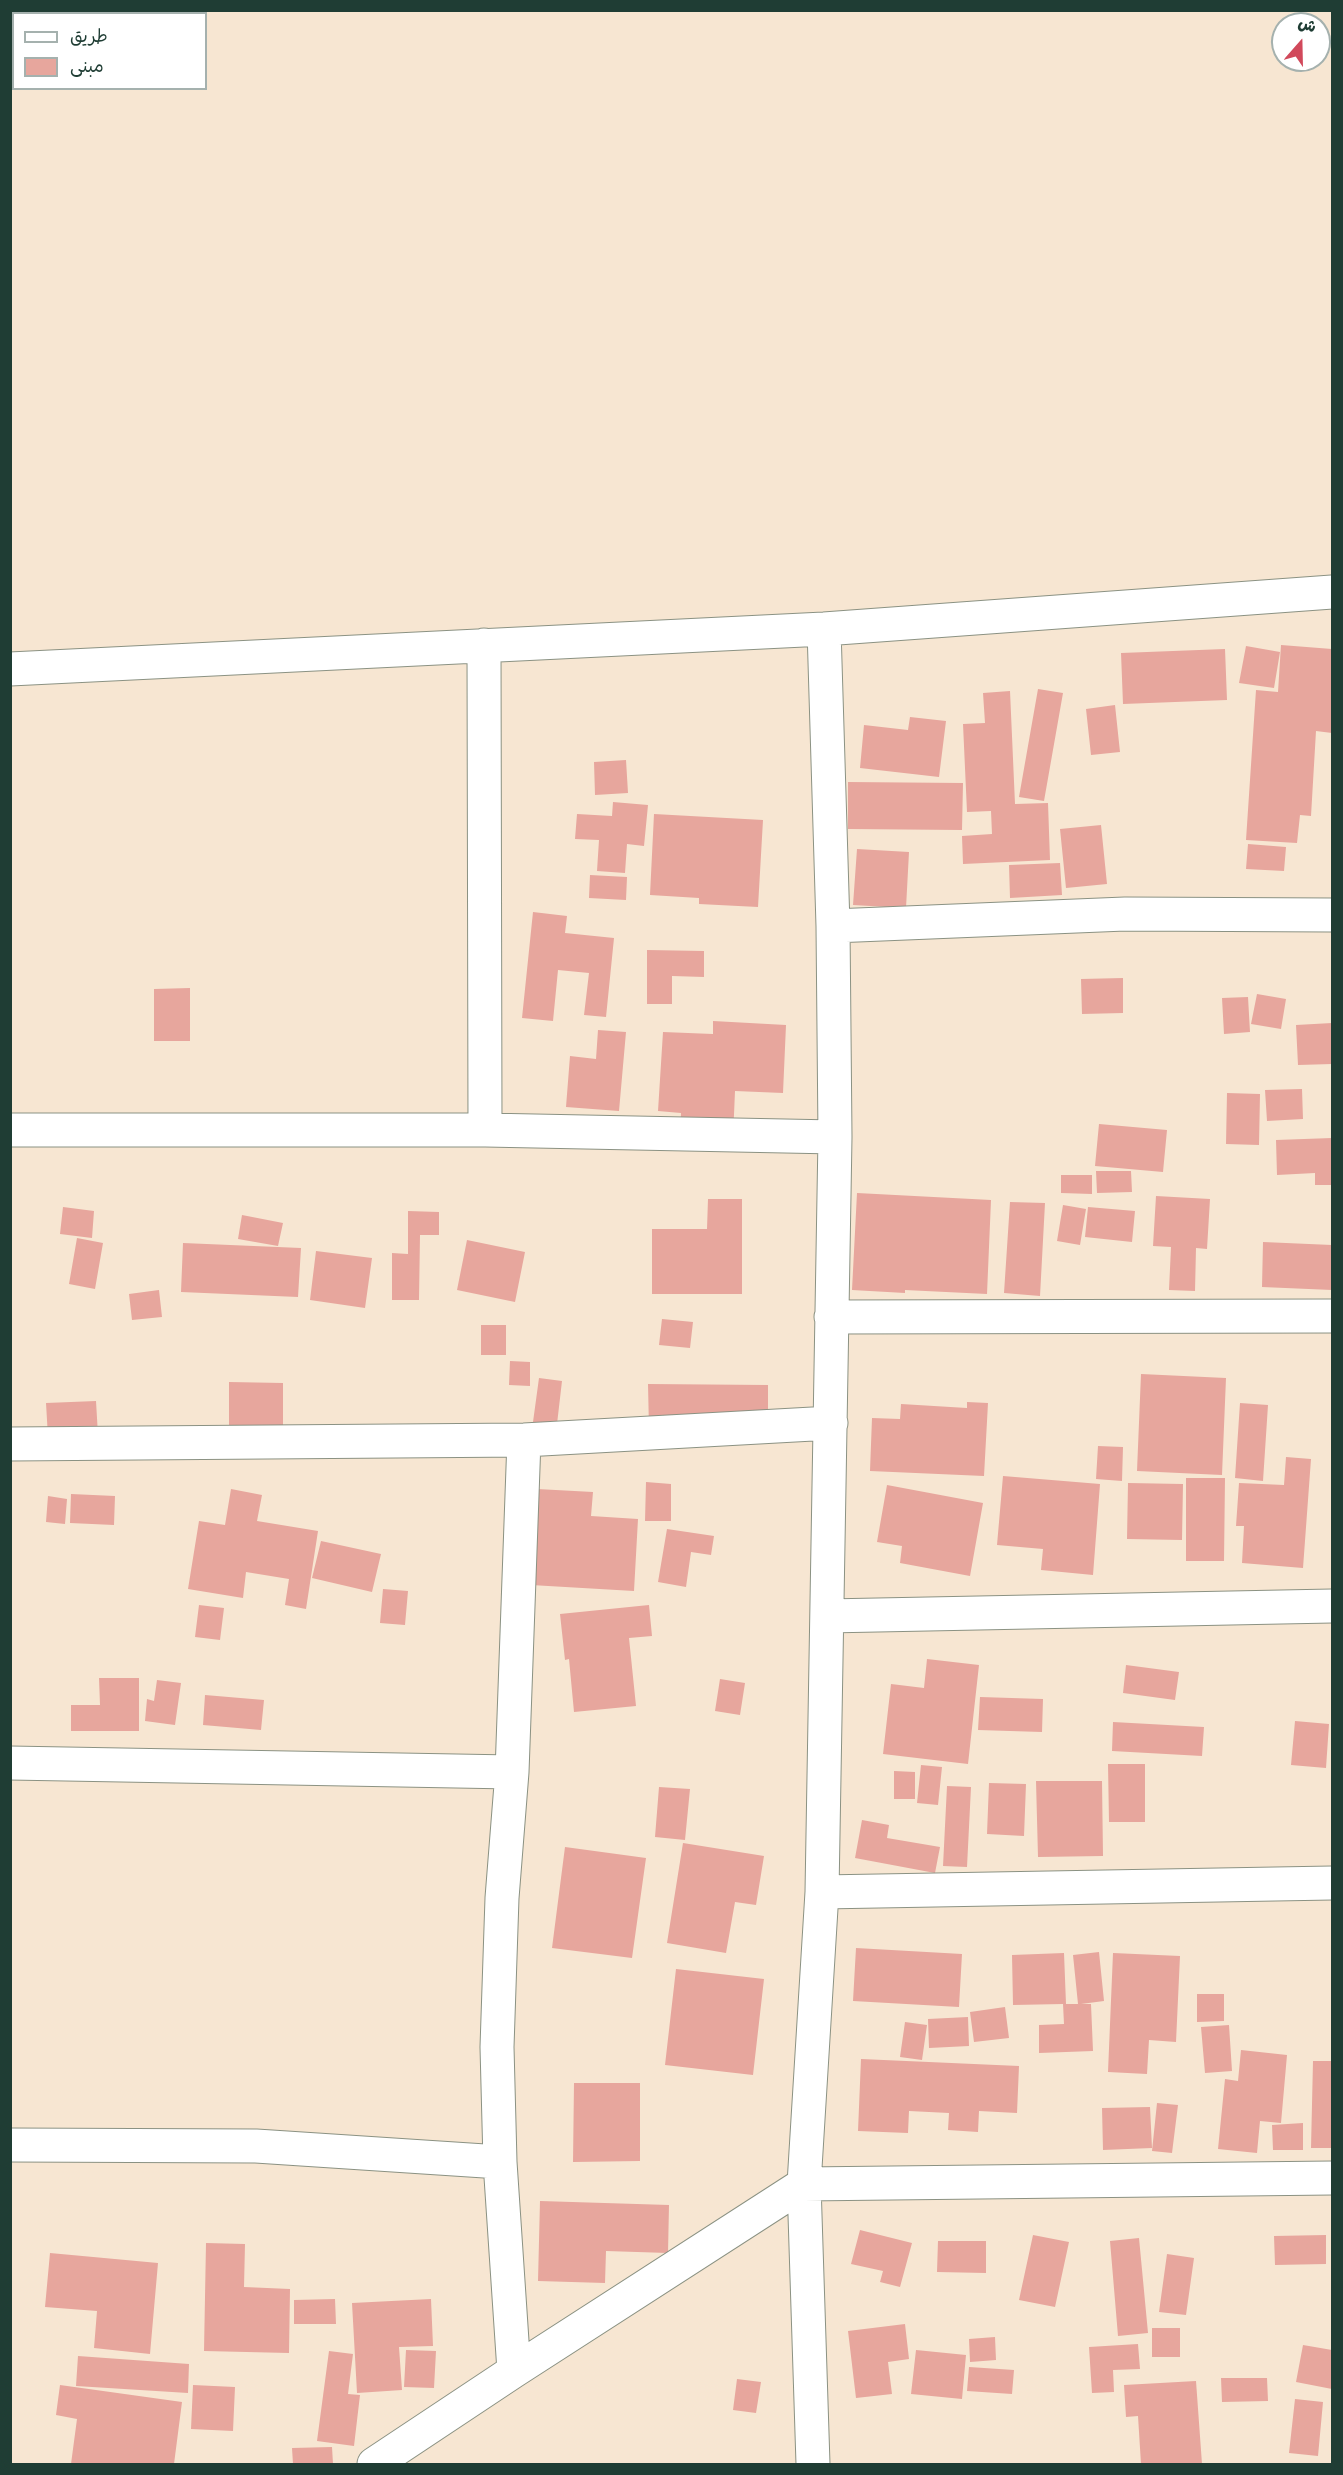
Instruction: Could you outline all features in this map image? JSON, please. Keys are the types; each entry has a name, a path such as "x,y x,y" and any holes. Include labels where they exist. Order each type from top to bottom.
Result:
{"street":[{"path":"10,669 824,629 1332,592"},
{"path":"813,2464 804,2184 822,1892 835,1137 833,926 824,629"},
{"path":"484,645 485,1130"},
{"path":"833,926 1125,914 1332,915"},
{"path":"10,1130 485,1130 835,1137"},
{"path":"831,1317 1332,1316"},
{"path":"10,1444 524,1440 831,1423"},
{"path":"514,2371 500,2162 497,2047 502,1898 512,1772 524,1440"},
{"path":"828,1616 1332,1606"},
{"path":"10,1763 512,1772"},
{"path":"822,1892 1332,1883"},
{"path":"10,2145 256,2146 500,2162"},
{"path":"384,2461 514,2371 804,2184 1332,2178"}],"building":[{"path":"1281,645 1332,649 1332,733 1316,731 1311,816 1300,815 1297,843 1246,840 1256,690 1278,692"},
{"path":"1246,646 1280,652 1274,688 1239,683"},
{"path":"1225,649 1227,700 1123,704 1121,653"},
{"path":"1038,689 1063,693 1044,801 1019,797"},
{"path":"1010,691 1015,804 1048,803 1050,860 963,864 962,836 992,834 991,811 967,812 963,724 985,723 983,693"},
{"path":"1115,705 1120,752 1091,755 1086,709"},
{"path":"910,717 946,721 939,777 860,768 864,725 908,730"},
{"path":"626,760 628,793 595,795 594,762"},
{"path":"848,782 963,783 962,830 848,829"},
{"path":"613,802 648,805 644,846 627,844 625,873 597,871 599,840 575,839 577,814 612,816"},
{"path":"654,814 763,820 758,907 699,904 699,898 650,895"},
{"path":"1101,825 1107,884 1066,888 1060,829"},
{"path":"1248,844 1286,847 1284,871 1246,869"},
{"path":"857,849 909,852 906,908 853,905"},
{"path":"1060,863 1062,895 1010,898 1009,865"},
{"path":"590,875 627,877 626,900 589,898"},
{"path":"533,912 567,916 565,933 614,938 606,1017 584,1015 589,973 558,970 553,1021 522,1018"},
{"path":"647,950 704,951 704,977 672,976 672,1004 647,1004"},
{"path":"1123,978 1123,1013 1082,1014 1081,979"},
{"path":"190,988 190,1041 154,1041 154,989"},
{"path":"1257,994 1286,999 1281,1029 1251,1024"},
{"path":"1248,997 1250,1032 1224,1034 1222,998"},
{"path":"713,1021 786,1025 783,1093 735,1091 733,1138 680,1135 681,1113 658,1111 663,1032 713,1034"},
{"path":"1332,1023 1332,1064 1298,1065 1296,1025"},
{"path":"598,1030 626,1032 619,1111 566,1107 570,1056 596,1059"},
{"path":"1302,1089 1303,1119 1267,1121 1265,1090"},
{"path":"1227,1093 1260,1094 1259,1145 1226,1144"},
{"path":"1099,1124 1167,1130 1163,1172 1095,1166"},
{"path":"1332,1138 1332,1185 1315,1185 1315,1173 1277,1175 1276,1140"},
{"path":"1096,1171 1131,1171 1132,1192 1097,1193"},
{"path":"1061,1175 1092,1175 1092,1194 1061,1193"},
{"path":"857,1193 991,1200 987,1294 852,1290"},
{"path":"1156,1196 1210,1199 1207,1249 1196,1248 1195,1291 1169,1290 1171,1247 1153,1246"},
{"path":"708,1199 742,1199 742,1294 652,1294 652,1229 707,1229"},
{"path":"1010,1202 1045,1203 1040,1296 1004,1293"},
{"path":"1063,1205 1086,1209 1080,1245 1057,1241"},
{"path":"63,1207 94,1211 92,1238 60,1234"},
{"path":"1088,1207 1135,1211 1132,1242 1085,1237"},
{"path":"408,1211 439,1212 439,1235 420,1235 419,1300 392,1300 392,1253 408,1254"},
{"path":"242,1215 283,1223 278,1246 238,1239"},
{"path":"77,1238 103,1243 95,1289 69,1284"},
{"path":"467,1240 525,1252 515,1302 457,1290"},
{"path":"1263,1242 1332,1245 1332,1290 1262,1287"},
{"path":"183,1243 301,1248 298,1297 181,1292"},
{"path":"316,1251 372,1258 365,1308 310,1300"},
{"path":"159,1290 162,1317 132,1320 129,1294"},
{"path":"662,1319 693,1322 690,1348 659,1345"},
{"path":"481,1325 506,1325 506,1355 481,1355"},
{"path":"510,1361 530,1362 530,1386 509,1385"},
{"path":"1141,1374 1226,1378 1222,1475 1137,1471"},
{"path":"539,1378 562,1381 557,1424 533,1422"},
{"path":"229,1382 283,1383 283,1431 229,1431"},
{"path":"648,1384 768,1385 768,1429 649,1429"},
{"path":"96,1401 98,1435 48,1437 46,1403"},
{"path":"967,1402 988,1403 984,1476 870,1471 872,1418 900,1419 901,1404 967,1408"},
{"path":"1240,1403 1268,1405 1263,1481 1235,1478"},
{"path":"1098,1446 1123,1447 1122,1481 1096,1479"},
{"path":"1286,1457 1311,1459 1303,1568 1242,1563 1244,1526 1236,1526 1239,1483 1284,1485"},
{"path":"1003,1476 1100,1484 1093,1575 1041,1570 1043,1549 997,1545"},
{"path":"1186,1478 1225,1478 1224,1561 1186,1561"},
{"path":"646,1482 671,1484 671,1521 645,1521"},
{"path":"1128,1483 1183,1484 1182,1540 1127,1539"},
{"path":"887,1485 983,1503 970,1576 900,1563 902,1546 877,1542"},
{"path":"231,1489 262,1495 257,1521 318,1531 306,1609 285,1605 289,1579 246,1572 243,1598 188,1589 199,1521 225,1525"},
{"path":"537,1489 593,1492 591,1516 638,1519 634,1591 531,1585"},
{"path":"71,1494 115,1496 114,1525 70,1523"},
{"path":"48,1496 67,1499 65,1524 46,1522"},
{"path":"667,1529 714,1536 711,1555 691,1552 686,1587 658,1582"},
{"path":"321,1541 381,1554 372,1592 312,1578"},
{"path":"383,1589 408,1591 405,1625 380,1623"},
{"path":"199,1605 224,1608 220,1640 195,1637"},
{"path":"649,1605 652,1636 629,1638 636,1706 574,1712 569,1659 565,1660 560,1614"},
{"path":"927,1659 979,1665 968,1764 883,1754 891,1684 924,1688"},
{"path":"1126,1665 1179,1672 1175,1700 1123,1693"},
{"path":"99,1678 139,1678 139,1731 71,1731 71,1705 100,1705"},
{"path":"720,1679 745,1683 740,1715 715,1711"},
{"path":"157,1680 181,1683 175,1725 145,1721 147,1699 154,1701"},
{"path":"205,1695 264,1700 261,1730 203,1725"},
{"path":"980,1697 1043,1699 1042,1732 978,1730"},
{"path":"1295,1721 1329,1724 1326,1768 1291,1765"},
{"path":"1113,1722 1204,1727 1202,1756 1112,1751"},
{"path":"1108,1764 1145,1764 1145,1822 1109,1822"},
{"path":"921,1765 942,1767 938,1805 917,1803"},
{"path":"894,1771 915,1772 915,1799 894,1799"},
{"path":"1036,1781 1102,1781 1103,1856 1038,1857"},
{"path":"989,1783 1026,1784 1024,1836 987,1834"},
{"path":"947,1786 971,1787 967,1867 943,1866"},
{"path":"659,1787 690,1789 685,1840 655,1837"},
{"path":"862,1820 889,1825 887,1838 940,1847 935,1873 855,1858"},
{"path":"683,1843 764,1856 756,1905 735,1902 726,1953 667,1943"},
{"path":"565,1847 646,1858 632,1958 552,1948"},
{"path":"856,1948 962,1954 959,2007 853,2001"},
{"path":"1099,1952 1104,2001 1081,2004 1091,2004 1093,2051 1039,2053 1039,2025 1064,2024 1063,2004 1013,2005 1012,1955 1064,1953 1066,2004 1078,2004 1073,1955"},
{"path":"1113,1953 1180,1956 1176,2042 1149,2040 1147,2074 1108,2072"},
{"path":"676,1969 764,1979 753,2075 665,2065"},
{"path":"1197,1994 1224,1994 1224,2021 1197,2022"},
{"path":"1005,2007 1009,2038 974,2042 970,2012"},
{"path":"968,2017 969,2046 929,2048 928,2019"},
{"path":"905,2022 927,2025 922,2060 900,2057"},
{"path":"1229,2025 1232,2071 1205,2073 1201,2027"},
{"path":"1241,2050 1287,2055 1281,2123 1260,2121 1257,2153 1218,2149 1225,2079 1238,2081"},
{"path":"861,2059 1019,2066 1017,2113 979,2111 978,2132 948,2130 949,2113 909,2111 908,2133 858,2131"},
{"path":"1313,2061 1332,2061 1332,2148 1311,2148"},
{"path":"574,2083 640,2083 640,2161 573,2162"},
{"path":"1157,2103 1178,2105 1172,2153 1152,2151"},
{"path":"1150,2107 1152,2148 1103,2150 1102,2108"},
{"path":"1303,2123 1303,2150 1273,2150 1272,2125"},
{"path":"540,2201 669,2205 668,2253 606,2251 605,2283 538,2281"},
{"path":"860,2230 912,2243 900,2287 880,2282 883,2271 851,2264"},
{"path":"1033,2235 1069,2242 1055,2307 1019,2300"},
{"path":"1326,2235 1326,2264 1275,2265 1274,2236"},
{"path":"1139,2238 1148,2333 1118,2336 1110,2241"},
{"path":"938,2241 986,2241 986,2273 937,2272"},
{"path":"206,2243 245,2244 244,2287 290,2289 289,2353 204,2351"},
{"path":"50,2253 158,2263 150,2354 94,2348 97,2311 45,2307"},
{"path":"1167,2254 1194,2258 1186,2315 1159,2312"},
{"path":"335,2299 336,2324 294,2324 294,2300"},
{"path":"431,2299 433,2346 399,2347 402,2390 357,2393 352,2303"},
{"path":"905,2324 909,2359 888,2362 892,2394 856,2398 848,2331"},
{"path":"1152,2328 1180,2328 1180,2357 1152,2357"},
{"path":"995,2337 996,2360 970,2362 969,2339"},
{"path":"1138,2344 1140,2369 1113,2370 1114,2392 1092,2393 1089,2347"},
{"path":"1303,2345 1332,2350 1332,2389 1296,2382"},
{"path":"406,2350 436,2351 434,2388 404,2387"},
{"path":"916,2350 966,2355 962,2399 911,2394"},
{"path":"329,2351 353,2354 348,2394 360,2395 354,2446 317,2441"},
{"path":"78,2356 189,2364 188,2393 76,2386"},
{"path":"969,2367 1014,2370 1012,2394 967,2391"},
{"path":"1221,2378 1267,2378 1268,2401 1222,2402"},
{"path":"737,2379 761,2382 756,2413 733,2410"},
{"path":"1196,2381 1202,2464 1141,2464 1138,2416 1126,2417 1124,2385"},
{"path":"60,2385 182,2402 174,2464 71,2464 77,2419 56,2415"},
{"path":"193,2385 235,2387 233,2431 191,2429"},
{"path":"1295,2399 1323,2402 1318,2456 1289,2453"},
{"path":"332,2447 333,2464 293,2464 292,2448"}]}
